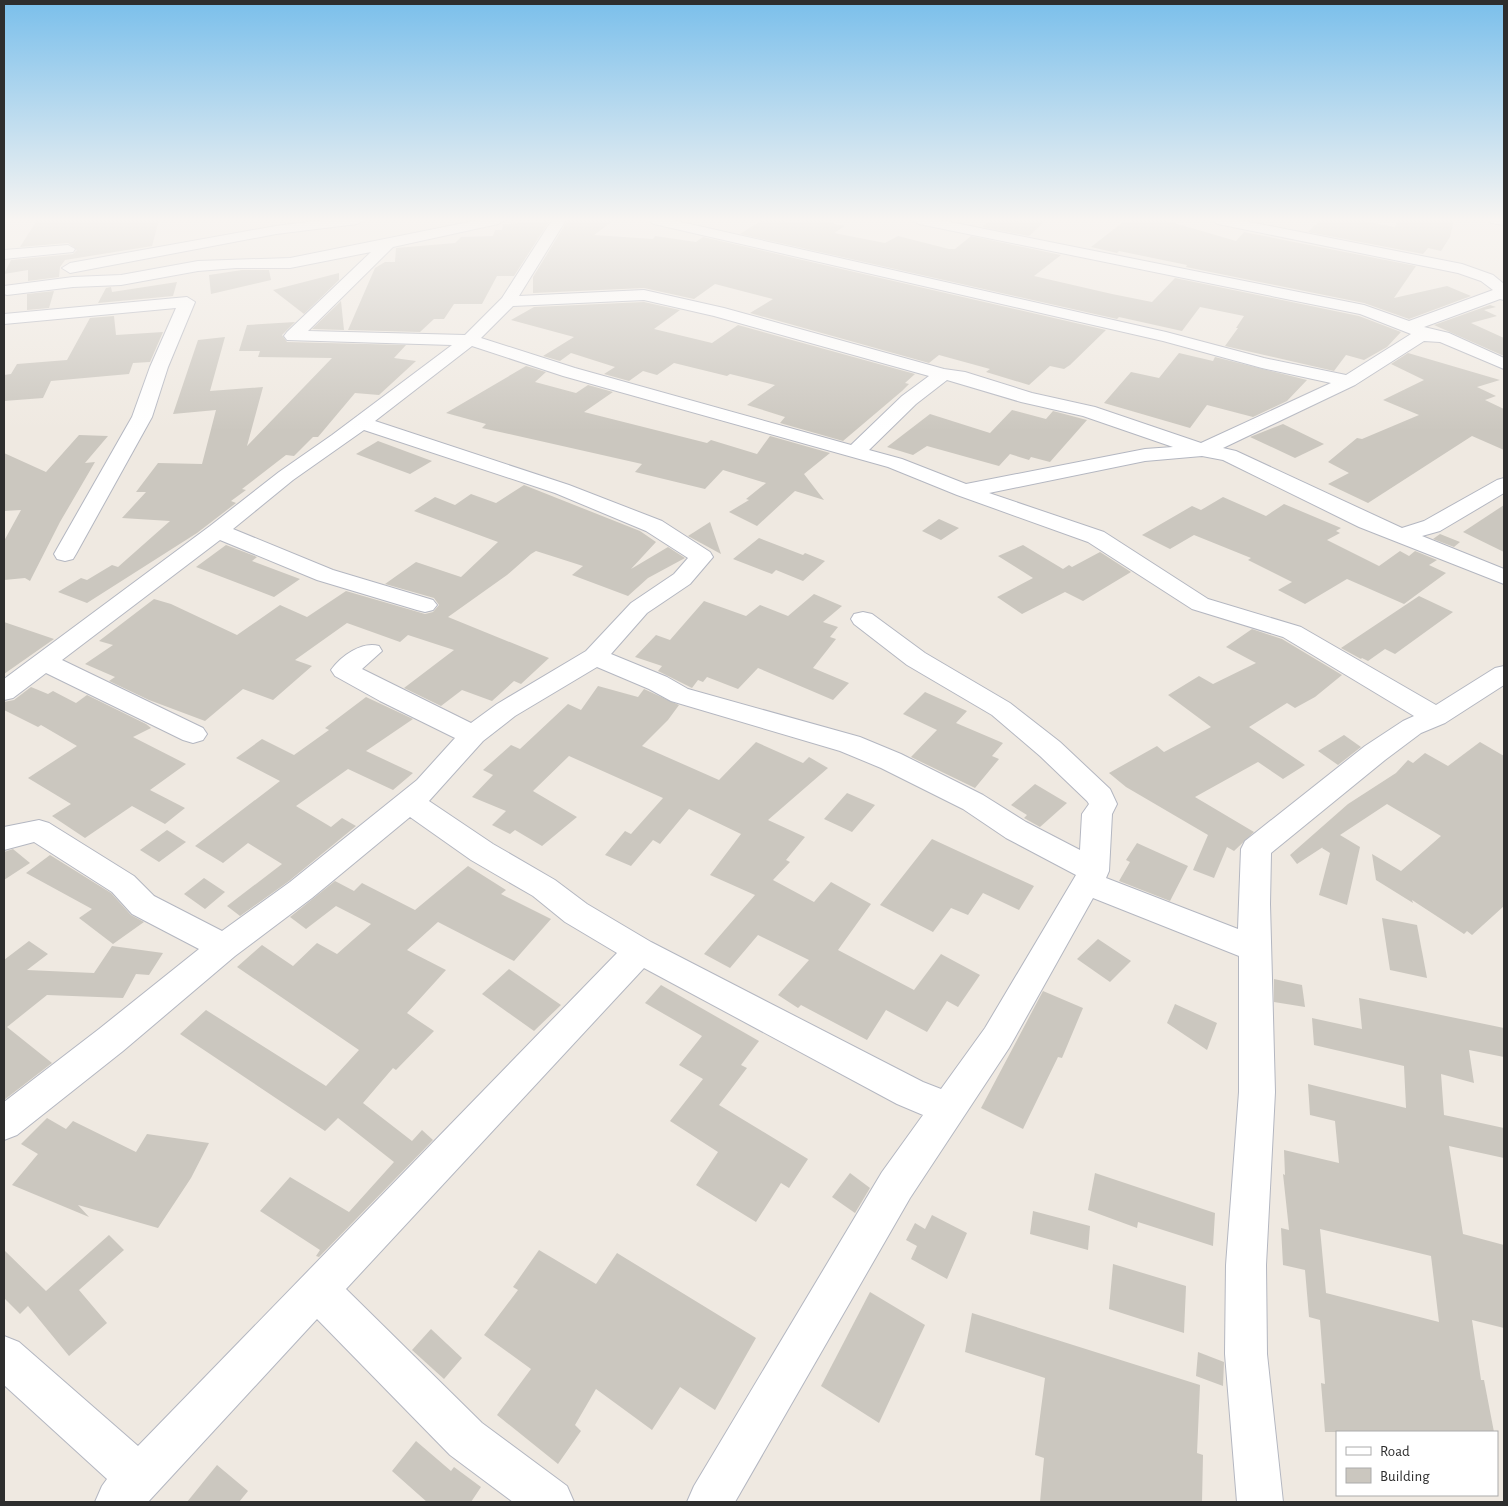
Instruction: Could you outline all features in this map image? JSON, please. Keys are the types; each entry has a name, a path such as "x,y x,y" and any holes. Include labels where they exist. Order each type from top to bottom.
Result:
{"street":[{"path":"340,290 293,336 469,340 569,372 895,464 964,491 1096,537 1200,604 1292,632 1436,717"},
{"path":"4,692 218,531 286,476 469,340 508,301 515,290"},
{"path":"962,290 1166,337 1262,363 1349,381"},
{"path":"1266,290 1364,310 1412,326 1434,336 1460,343 1504,364"},
{"path":"1412,326 1503,294"},
{"path":"508,301 644,295 773,327 943,374 959,376 1028,398 1088,411 1202,450 1229,455 1367,522 1504,577"},
{"path":"4,319 187,302 159,367 142,417 65,554"},
{"path":"964,491 1145,456 1202,450 1349,381 1419,336 1434,336"},
{"path":"854,453 909,400 943,374"},
{"path":"4,1123 111,1040 224,947 301,890 427,787 473,736 506,710 595,657 639,608 682,579 702,557 654,526 562,489 360,422"},
{"path":"1402,535 1432,526 1504,484"},
{"path":"218,531 289,559 325,576 425,605"},
{"path":"710,1502 891,1193 997,1038 1043,954 1090,877 1098,814 1103,804 1100,796 1050,749 1001,709 916,660 864,618"},
{"path":"370,651 344,670 389,695 473,736"},
{"path":"595,657 658,683 680,695 713,702 738,712 850,744 891,761 972,802 1090,877 1254,949"},
{"path":"45,662 193,734"},
{"path":"1260,1502 1246,1344 1246,1265 1257,1092 1254,949 1254,861 1256,849 1375,753 1412,727 1436,717 1504,674"},
{"path":"408,801 482,852 544,888 576,913 640,951 910,1093 949,1108"},
{"path":"4,839 17,834 39,831 47,834 123,884 143,905 224,947"},
{"path":"4,1357 128,1489 640,951"},
{"path":"317,1290 466,1439 551,1502"}],"building":[{"path":"105,290 112,290 112,292 175,290 173,296 98,303"},
{"path":"211,290 227,290 211,294"},
{"path":"273,290 328,290 304,314"},
{"path":"365,290 489,290 482,304 454,304 444,319 434,319 420,332 348,330"},
{"path":"533,290 593,290 533,293"},
{"path":"654,290 706,290 694,299"},
{"path":"739,290 934,290 1106,330 1070,365 1064,369 1050,366 1029,385 986,372 990,369 939,355 929,363 750,313 773,299"},
{"path":"990,290 1096,290 1152,302 1163,290 1234,290 1359,316 1401,332 1387,347 1364,360 1346,355 1334,371 1225,346 1244,316 1200,307 1182,331 1119,317 1117,319"},
{"path":"1301,290 1399,290 1394,298 1428,290 1457,290 1471,296 1409,319 1364,303"},
{"path":"54,291 49,308 27,310 27,294"},
{"path":"341,301 344,330 312,329"},
{"path":"644,302 680,310 654,329 712,343 738,325 915,374 905,383 909,384 902,391 843,441 780,423 785,417 747,405 775,385 674,363 657,375 643,371 629,381 604,374 615,367 571,353 560,361 543,356 574,337 511,320 534,307"},
{"path":"1490,305 1496,307 1484,310 1497,316 1471,323 1504,338 1504,356 1434,325"},
{"path":"114,316 116,335 163,332 150,362 133,363 129,374 51,381 43,398 4,401 4,375 11,374 17,364 67,360 90,318"},
{"path":"295,322 282,335 287,342 406,345 394,358 416,361 379,395 355,393 318,437 313,437 294,456 286,455 242,489 246,490 231,501 236,503 197,533 87,603 58,592 81,578 87,580 112,565 118,567 170,521 122,518 146,492 136,492 158,463 202,464 216,410 173,414 198,340 225,337 210,391 263,387 247,446 332,358 258,357 260,351 239,351 247,325"},
{"path":"1179,353 1213,361 1215,357 1307,380 1287,401 1253,417 1207,405 1190,428 1104,403 1131,372 1159,378"},
{"path":"1408,353 1500,380 1477,387 1496,396 1485,400 1504,409 1504,450 1472,436 1368,503 1328,484 1349,473 1328,462 1357,438 1362,439 1419,415 1383,400 1424,380 1391,364"},
{"path":"526,366 546,372 535,382 576,393 588,385 613,392 584,412 707,443 711,440 757,454 770,436 830,453 804,474 824,500 795,491 757,526 729,512 749,500 746,499 766,483 723,470 705,489 635,472 642,464 482,428 486,424 446,413"},
{"path":"1012,410 1046,419 1053,411 1087,420 1050,462 1031,457 1029,460 1010,454 999,466 927,446 913,455 887,447 930,414 990,433"},
{"path":"1283,424 1324,444 1295,458 1250,437"},
{"path":"79,435 108,436 85,463 95,462 60,522 30,581 25,578 4,580 4,541 21,510 4,511 4,453 46,472"},
{"path":"378,441 432,461 410,474 356,454"},
{"path":"524,485 640,531 656,542 631,569 668,547 685,558 648,578 628,596 572,575 583,566 536,551 531,554 507,575 448,617 549,658 521,684 514,681 492,701 462,690 441,706 404,688 454,650 408,635 400,642 347,623 295,660 312,666 273,700 243,689 205,721 149,700 109,681 115,677 85,664 113,645 99,641 154,599 171,604 237,635 280,605 307,617 346,591 425,614 433,612 439,605 434,598 385,584 416,562 461,577 498,542 414,511 435,497 455,505 471,494 496,503"},
{"path":"1223,497 1266,516 1284,504 1341,528 1336,531 1340,533 1327,540 1379,566 1400,551 1409,556 1415,551 1437,560 1429,565 1446,573 1404,604 1347,579 1305,604 1278,590 1292,582 1248,560 1251,558 1194,535 1170,549 1142,535 1192,506 1201,510"},
{"path":"1504,505 1504,552 1463,532"},
{"path":"939,519 959,528 941,540 922,531"},
{"path":"710,522 721,554 688,536"},
{"path":"1440,534 1460,542 1454,547 1433,539"},
{"path":"759,538 803,555 805,553 825,561 803,581 776,570 772,574 733,559"},
{"path":"226,545 257,557 252,561 300,579 274,597 196,567"},
{"path":"1023,545 1063,569 1069,565 1072,567 1100,552 1131,572 1083,601 1065,592 1022,614 997,597 1033,578 998,556"},
{"path":"814,594 842,606 823,622 838,627 830,637 836,639 813,668 849,683 833,700 758,668 738,689 707,677 703,682 698,680 692,688 658,671 662,666 635,657 656,635 670,640 704,601 746,616 760,605 788,616"},
{"path":"1419,596 1453,612 1395,654 1385,649 1368,661 1341,648"},
{"path":"4,622 54,639 4,674"},
{"path":"1252,629 1282,639 1342,675 1315,697 1295,708 1287,703 1249,727 1305,765 1283,779 1258,762 1195,797 1254,832 1234,851 1227,847 1214,878 1193,870 1208,835 1126,787 1109,773 1157,746 1164,752 1211,727 1168,695 1199,676 1213,684 1256,663 1226,647"},
{"path":"598,686 638,697 644,689 679,705 668,720 642,746 719,780 756,742 803,763 809,757 828,768 768,820 805,837 786,860 790,862 773,880 814,902 831,882 871,904 838,950 914,990 941,954 980,975 958,1007 947,1001 927,1032 886,1010 867,1040 801,1005 798,1008 778,995 809,960 758,935 730,968 704,954 755,895 710,875 741,834 689,809 660,844 653,840 631,866 605,855 625,831 631,834 663,798 569,756 533,791 577,817 542,846 515,830 510,834 492,825 506,811 472,797 493,775 483,770 511,745 520,749 568,704 581,710"},
{"path":"31,687 48,694 53,691 76,703 87,695 146,724 151,728 133,737 186,764 150,790 185,808 165,824 132,806 85,838 52,816 71,804 28,778 77,746 41,725 38,727 4,710 4,702 14,700"},
{"path":"925,692 967,711 956,723 1003,743 992,756 999,759 975,788 911,757 937,730 903,714"},
{"path":"366,697 413,719 366,751 413,773 393,790 348,769 296,806 331,827 342,818 356,826 289,881 240,916 227,906 282,864 248,843 223,863 195,846 280,781 236,758 262,739 294,755 329,730 325,728"},
{"path":"1344,735 1361,747 1338,765 1318,751"},
{"path":"1480,742 1504,756 1504,906 1472,935 1467,931 1464,934 1412,900 1413,903 1376,880 1372,854 1401,871 1441,836 1387,804 1340,835 1360,847 1347,905 1319,895 1330,853 1323,847 1297,864 1290,855 1348,804 1396,773 1408,760 1413,763 1425,753 1448,766"},
{"path":"1035,784 1067,803 1040,827 1024,818 1027,815 1011,805"},
{"path":"847,793 875,805 852,832 824,819"},
{"path":"167,830 186,842 159,862 140,850"},
{"path":"932,839 1034,886 1019,910 983,893 968,915 951,908 933,932 880,905"},
{"path":"1137,843 1188,866 1170,901 1119,881 1130,862 1126,860"},
{"path":"13,849 30,863 4,880 4,852"},
{"path":"50,855 111,893 131,915 144,922 113,944 79,918 92,909 26,873"},
{"path":"468,866 506,890 501,894 551,919 514,961 438,922 407,950 446,970 407,1013 434,1031 396,1070 393,1068 363,1103 412,1141 422,1130 433,1140 319,1257 316,1256 320,1250 260,1211 290,1177 349,1212 394,1162 338,1118 325,1131 180,1034 206,1010 326,1086 359,1050 237,967 262,945 293,966 317,943 337,954 371,924 336,906 306,929 290,917 335,881 354,891 362,883 415,910"},
{"path":"204,878 225,892 205,909 184,894"},
{"path":"1382,918 1417,925 1427,978 1390,970"},
{"path":"1098,939 1131,961 1110,982 1077,959"},
{"path":"29,941 48,954 27,970 94,973 112,946 163,953 149,975 136,974 123,998 47,995 7,1027 52,1063 4,1100 4,960"},
{"path":"509,969 561,1005 534,1031 482,994"},
{"path":"1274,979 1302,985 1305,1007 1274,1002"},
{"path":"661,985 759,1041 741,1065 747,1068 719,1105 808,1159 789,1188 781,1183 756,1222 696,1185 718,1152 670,1121 703,1079 679,1065 702,1036 645,1003"},
{"path":"1043,991 1083,1008 1062,1058 1058,1057 1023,1129 981,1108"},
{"path":"1359,998 1504,1028 1504,1057 1469,1050 1474,1083 1441,1074 1444,1115 1504,1128 1504,1158 1449,1146 1463,1234 1504,1245 1504,1328 1472,1320 1481,1380 1484,1380 1494,1431 1325,1432 1321,1383 1325,1384 1320,1320 1309,1317 1305,1270 1283,1265 1281,1228 1289,1230 1283,1174 1285,1175 1284,1150 1339,1163 1335,1121 1310,1115 1308,1084 1406,1108 1404,1066 1314,1045 1312,1018 1362,1029","holes":["1320,1229 1431,1256 1439,1322 1326,1293"]},
{"path":"1175,1004 1217,1023 1207,1050 1167,1023"},
{"path":"47,1118 66,1129 73,1121 136,1152 147,1134 209,1143 191,1178 158,1228 78,1205 89,1217 12,1185 38,1154 21,1144"},
{"path":"850,1173 870,1188 855,1213 832,1197"},
{"path":"1095,1173 1215,1213 1213,1246 1138,1222 1137,1228 1088,1210"},
{"path":"1033,1211 1090,1226 1088,1250 1030,1234"},
{"path":"932,1215 967,1233 947,1279 911,1259 917,1246 906,1240 915,1223 925,1229"},
{"path":"109,1235 124,1250 79,1290 107,1323 69,1356 28,1306 20,1314 4,1298 4,1250 46,1291"},
{"path":"539,1250 596,1284 617,1253 756,1338 715,1410 680,1387 652,1430 596,1389 575,1425 581,1431 558,1464 497,1415 531,1369 484,1335 518,1290 513,1287"},
{"path":"1113,1264 1186,1286 1184,1333 1109,1309"},
{"path":"870,1292 925,1325 879,1423 821,1386"},
{"path":"972,1313 1200,1385 1197,1453 1203,1455 1202,1502 1040,1502 1044,1458 1035,1455 1045,1378 965,1352"},
{"path":"431,1329 462,1358 444,1379 412,1350"},
{"path":"1198,1352 1224,1362 1223,1386 1196,1376"},
{"path":"416,1441 451,1471 454,1467 481,1487 471,1502 427,1502 392,1471"},
{"path":"217,1465 248,1491 239,1502 187,1502"}]}
